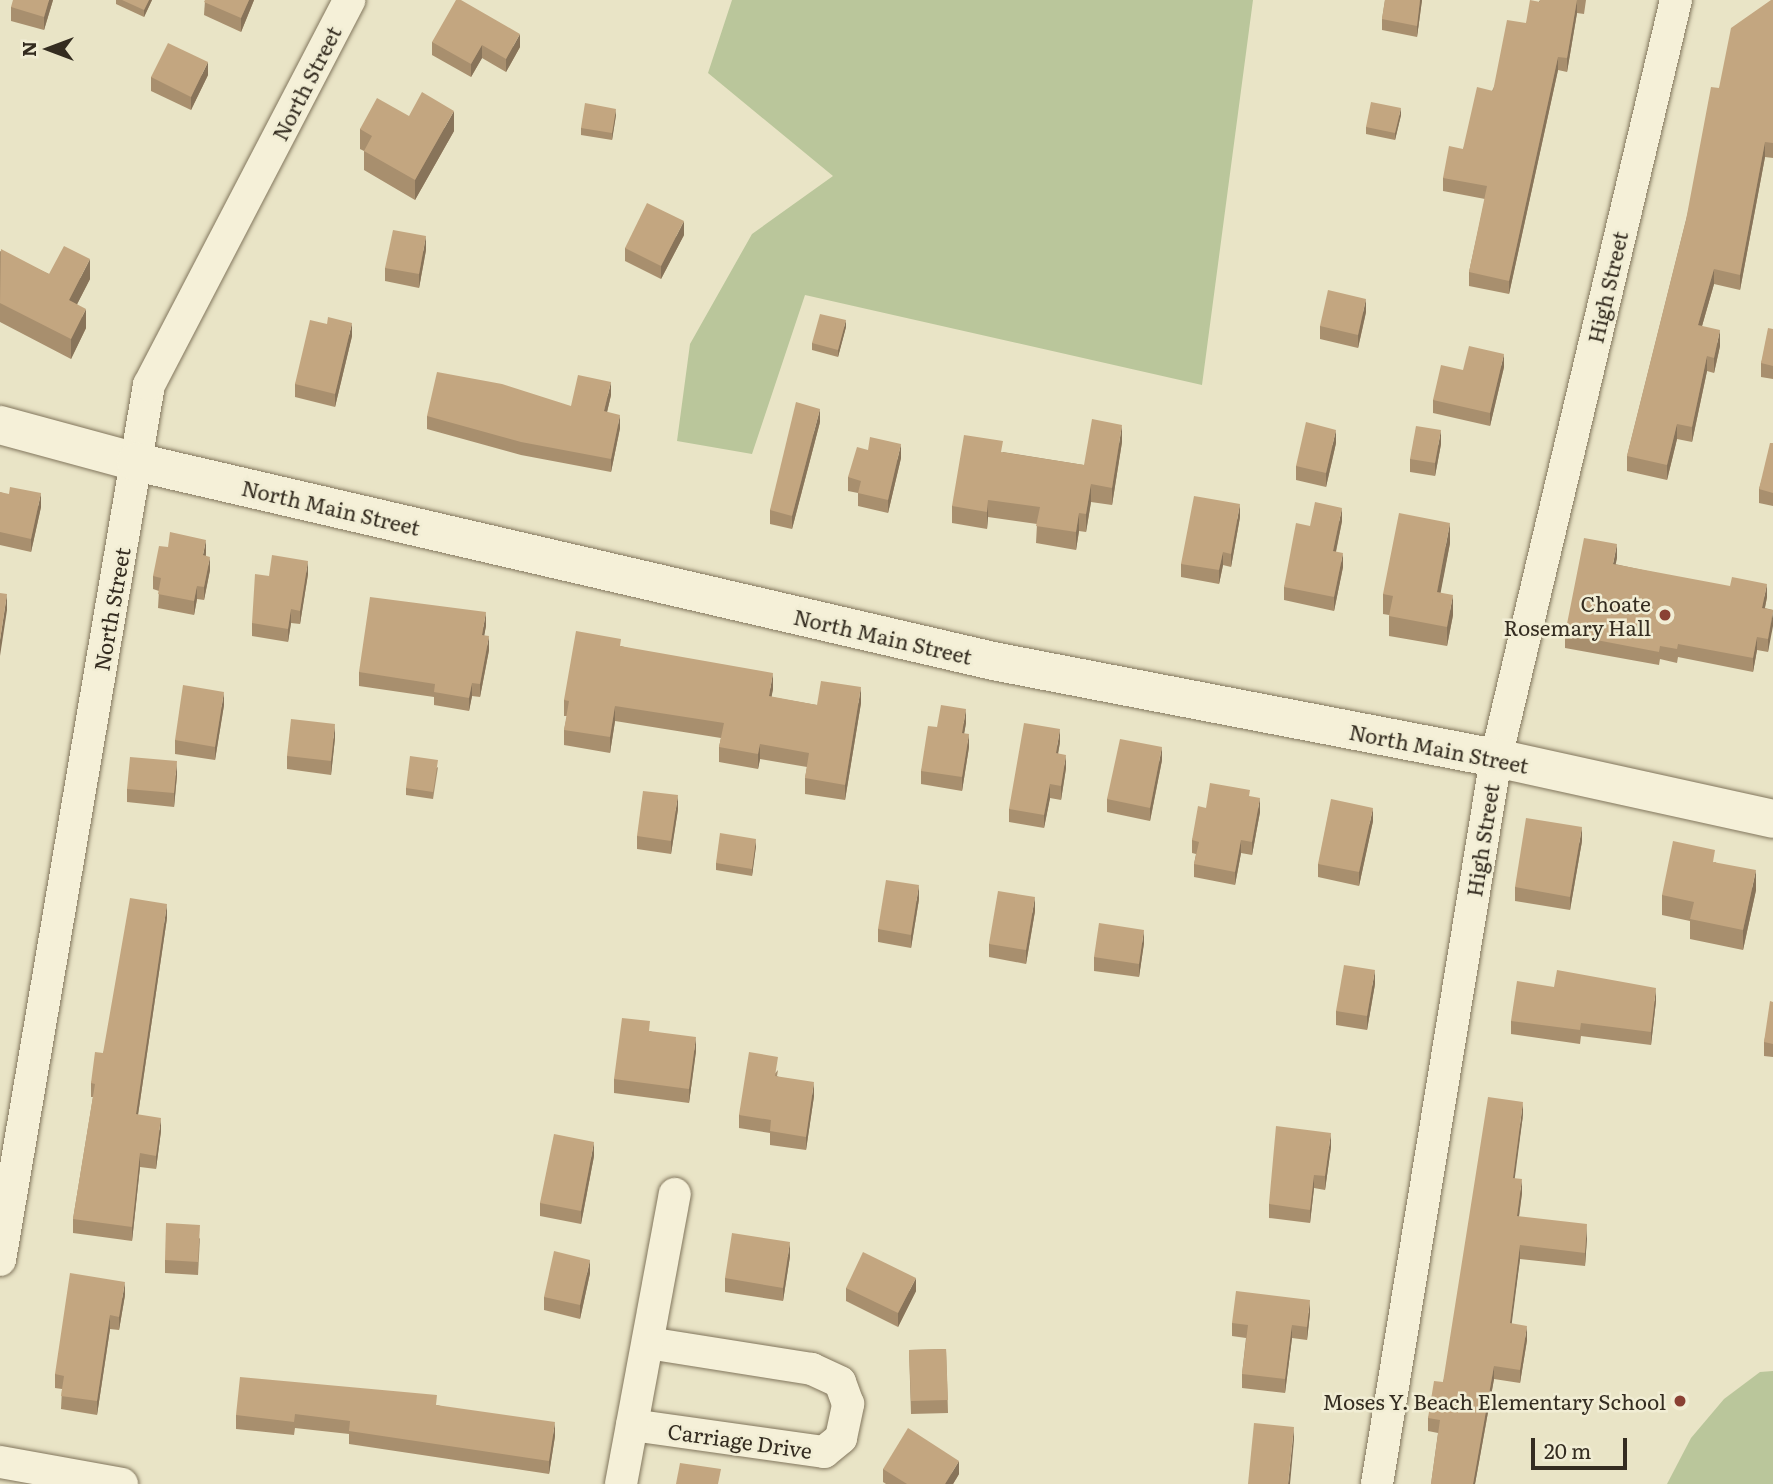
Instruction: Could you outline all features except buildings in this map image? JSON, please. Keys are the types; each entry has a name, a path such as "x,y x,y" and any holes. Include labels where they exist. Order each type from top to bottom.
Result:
{"street":[{"name":"North Street","path":"0,1260 149,385 349,0"},
{"name":"High Street","path":"1377,1484 1496,758 1676,0"},
{"name":"North Main Street","path":"0,425 136,462 993,661 1496,758 1773,819"},
{"path":"621,1484 675,1194"},
{"name":"Carriage Drive","path":"632,1425 824,1452 841,1438 848,1404 840,1382 812,1369 648,1343"},
{"path":"0,1462 121,1484"}],"green space":[{"path":"732,0 1253,0 1202,385 805,295 752,454 677,441 690,344 752,234 833,176 708,73"},
{"path":"1773,1371 1773,1484 1667,1484 1691,1438 1724,1399 1760,1372"}],"place":[{"name":"Choate Rosemary Hall","path":"1665,615"},
{"name":"Moses Y. Beach Elementary School","path":"1680,1401"}]}
